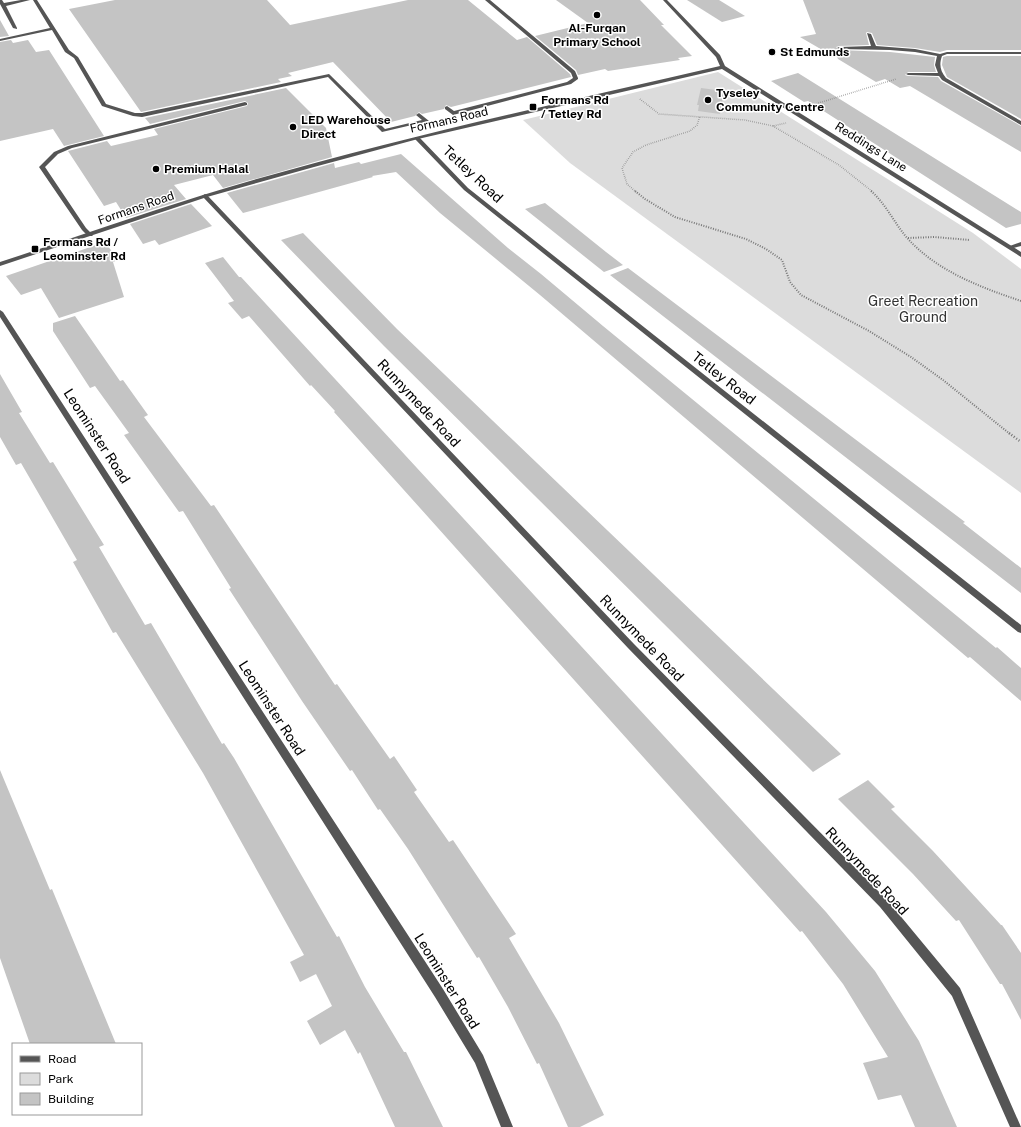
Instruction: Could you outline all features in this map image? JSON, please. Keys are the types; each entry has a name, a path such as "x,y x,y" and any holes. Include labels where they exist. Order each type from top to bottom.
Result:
{"street":[{"path":"15,28 1,3 28,0"},
{"path":"35,0 67,52 76,57 104,105 135,115 142,116 329,75 384,131 426,121 419,115"},
{"path":"448,108 453,113 569,83 576,78 573,72 487,0"},
{"name":"Reddings Lane","path":"665,0 718,56 723,67 1021,255"},
{"path":"0,40 52,29"},
{"path":"869,34 874,47"},
{"path":"839,48 874,47 918,50 940,55 957,52 1021,53"},
{"path":"940,55 937,60 940,75 944,79 1021,123"},
{"name":"Formans Road","path":"0,264 205,196 312,166 417,138 723,67"},
{"path":"908,74 940,75"},
{"path":"90,235 84,229 42,167 56,153 70,147 245,104"},
{"name":"Tetley Road","path":"417,138 466,189 1021,630"},
{"name":"Runnymede Road","path":"205,196 631,646 884,904 956,992 1016,1127"},
{"path":"1010,247 1021,244"},
{"name":"Leominster Road","path":"0,312 439,992 479,1059 507,1127"}],"path":[{"path":"793,111 908,74"},
{"path":"639,98 660,114 745,120 773,126 855,176 875,194 908,238 926,255 966,282 1021,301"},
{"path":"700,116 696,127 690,131 646,145 633,152 626,160 622,168 627,184 645,199 675,218 746,239 766,249 782,260 790,282 801,295 869,331 911,357 949,384 1021,442"},
{"path":"773,126 806,119"},
{"path":"908,238 934,237 976,241"}],"green space":[{"name":"Greet Recreation Ground","path":"718,72 973,233 1021,269 1021,493 570,163 523,120"}],"building":[{"path":"115,0 267,0 290,25 408,0 468,0 517,40 527,37 570,74 571,77 451,107 446,105 444,109 422,114 419,112 415,116 391,122 333,62 288,73 292,76 278,79 281,82 141,112 69,9"},
{"path":"556,0 640,0 664,25 661,25 692,56 678,58 680,60 608,71 605,69 578,75 576,70 535,36 588,23"},
{"path":"687,0 719,0 745,16 722,22"},
{"path":"803,0 1021,0 1021,50 947,50 940,52 915,48 877,45 872,33 867,32 869,45 836,47 839,50 890,52 935,57 934,65 936,72 908,72 905,75 938,77 941,81 1021,126 1021,152 910,86 900,88 885,79 876,82 838,59 834,49 824,51 800,37 816,34"},
{"path":"0,20 9,36 0,37"},
{"path":"11,40 13,43 28,40 36,52 49,50 104,136 64,146 53,129 0,141 0,42"},
{"path":"1021,56 1021,119 947,77 942,65 943,57"},
{"path":"798,73 1021,212 1021,224 1006,228 808,101 804,102 771,81"},
{"path":"286,88 326,128 332,157 223,188 213,175 174,185 186,199 126,218 116,202 104,206 68,151 107,141 111,146 158,135 154,129 247,106 248,103 245,101 150,124 145,118"},
{"name":"Tyseley Community Centre","path":"701,88 724,91 720,114 698,111 699,105 697,105"},
{"path":"401,154 508,248 1021,668 1021,701 970,657 968,658 540,295 440,213 396,172 372,176 373,177 243,213 227,193 334,163 335,168 359,162 361,164"},
{"path":"545,203 623,265 604,272 525,209"},
{"path":"191,204 212,226 159,245 155,240 143,244 130,224"},
{"path":"303,233 397,329 841,754 813,772 384,346 281,240"},
{"path":"105,242 118,260 113,262 124,297 59,318 41,288 21,295 6,276"},
{"path":"223,257 239,277 241,277 826,912 875,971 919,1041 957,1127 915,1127 901,1095 878,1100 863,1063 888,1057 843,984 802,931 800,932 334,412 335,411 311,385 310,386 249,316 242,319 228,303 234,301 205,263"},
{"path":"628,268 965,522 963,523 1021,568 1021,593 610,275"},
{"path":"75,316 120,381 123,380 148,415 144,417 211,506 214,505 335,685 337,684 390,759 394,756 417,790 414,792 449,842 453,840 516,934 509,938 559,1023 604,1115 580,1127 568,1127 539,1063 537,1064 508,1007 479,957 477,958 408,849 380,809 378,810 352,770 350,771 302,701 229,589 231,588 183,511 179,512 124,435 129,433 95,386 90,388 53,331 53,323"},
{"path":"0,374 22,412 19,413 50,463 53,462 104,545 99,547 145,625 151,623 222,744 224,743 234,758 337,937 339,936 365,987 404,1052 406,1052 443,1127 395,1127 360,1052 358,1054 345,1030 320,1045 307,1021 332,1006 316,974 300,982 290,962 304,955 203,773 116,632 113,633 73,562 77,560 21,463 16,465 0,437"},
{"path":"0,770 50,890 52,889 116,1043 30,1043 0,958"},
{"path":"868,780 895,807 891,809 933,851 1002,925 1021,953 1021,1020 1002,984 1000,984 959,920 956,921 913,874 838,799"}],"place":[{"name":"Al-Furqan Primary School","path":"597,15"},
{"name":"St Edmunds","path":"772,52"},
{"name":"Tyseley Community Centre","path":"708,100"},
{"name":"Formans Rd / Tetley Rd","path":"533,107"},
{"name":"LED Warehouse Direct","path":"293,127"},
{"name":"Premium Halal","path":"156,169"},
{"name":"Formans Rd / Leominster Rd","path":"35,249"}]}
